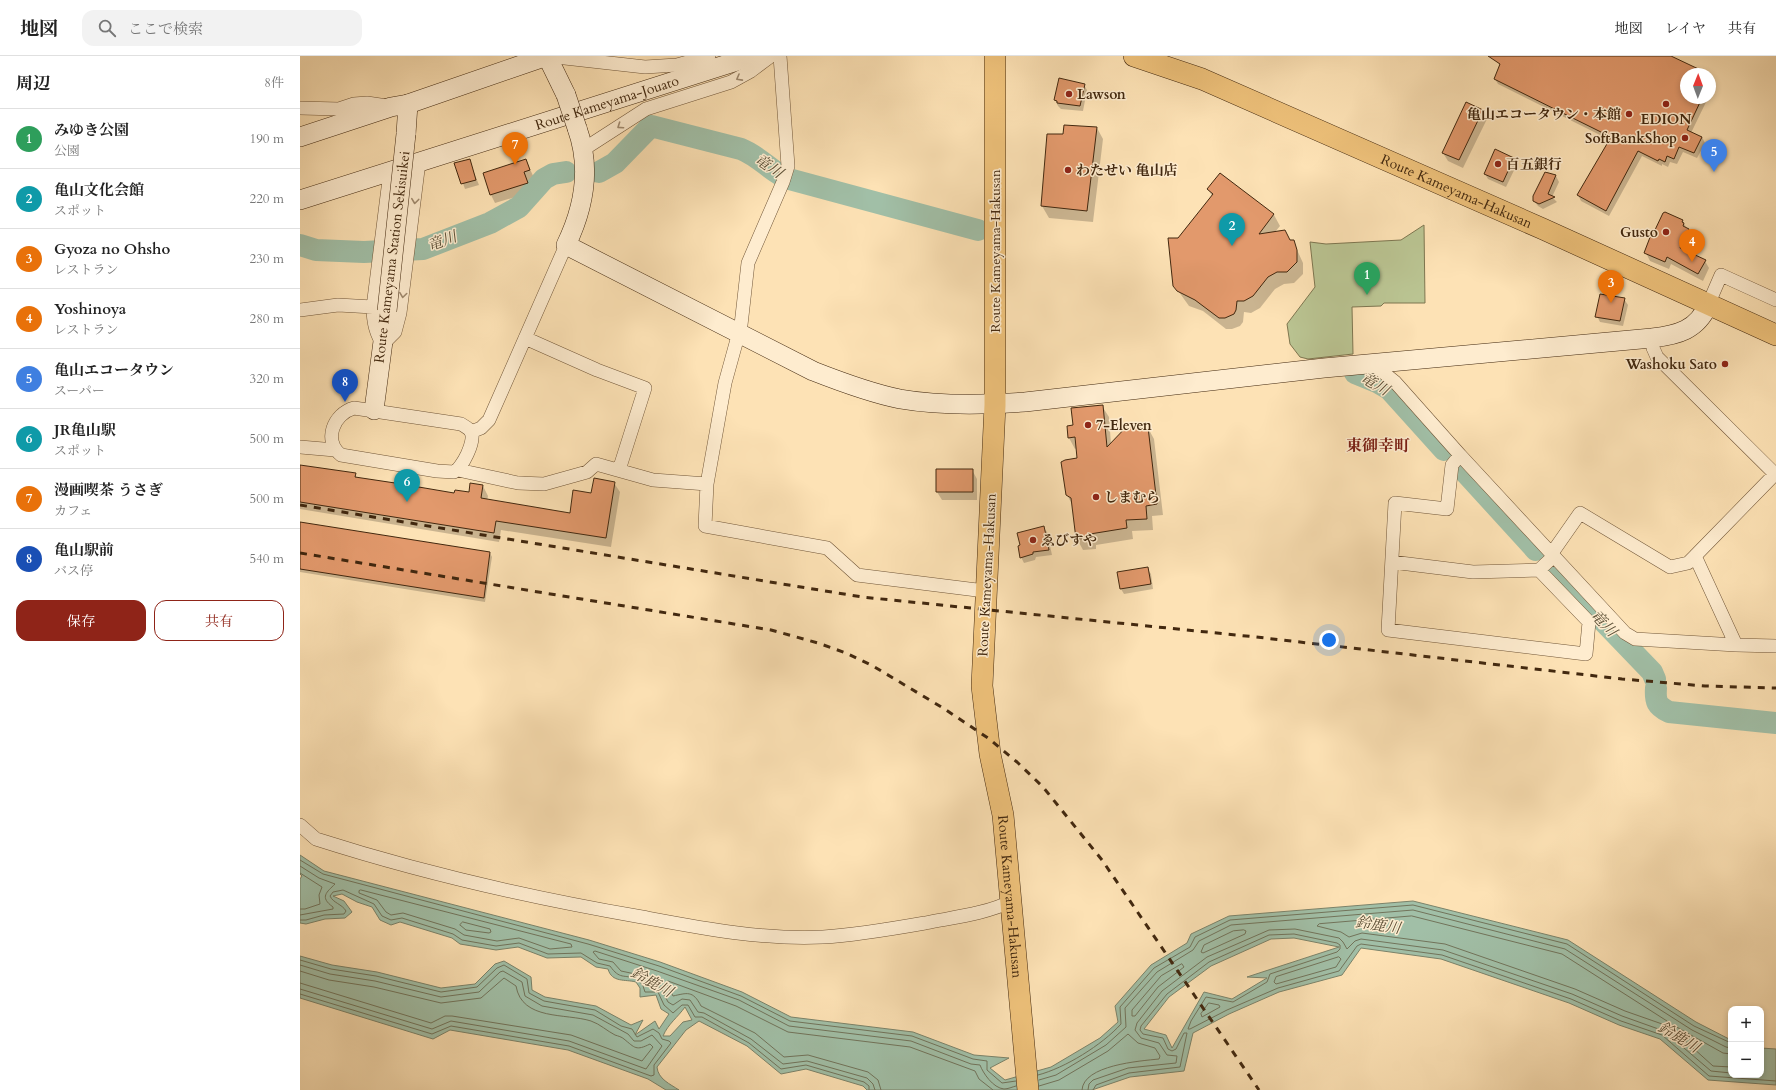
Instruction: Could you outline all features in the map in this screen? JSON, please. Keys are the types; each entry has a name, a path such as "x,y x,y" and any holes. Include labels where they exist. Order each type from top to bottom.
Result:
{"main road":[{"name":"Route Kameyama-Hakusan","path":"995,56 995,404 985,591 982,696 990,754 1003,815 1028,1090"},
{"name":"Route Kameyama-Hakusan","path":"1134,56 1202,79 1678,289 1708,305 1776,335"}],"street":[{"path":"471,432 481,428 489,420 579,215 583,194 584,149 566,95 547,56"},
{"path":"300,137 327,126 399,105 547,56 650,66 676,65 709,56"},
{"name":"Route Kameyama-Jouato","path":"300,200 753,56"},
{"path":"584,149 646,109 731,82 771,56"},
{"path":"780,56 786,121 788,166 785,177 748,263 741,325 725,383 707,484 705,526 827,548 856,575 985,591"},
{"path":"300,108 339,109 354,104 367,103 399,105"},
{"name":"Route Kameyama Station Sekisuikei","path":"374,410 383,344 380,309 406,134 399,105"},
{"path":"383,344 395,332 400,313 419,162"},
{"path":"300,310 338,305 380,309 381,244 390,172"},
{"path":"566,245 813,371 860,388 901,399 923,401 995,404 1376,364 1652,338 1672,334 1690,328 1703,316 1721,275 1776,300"},
{"path":"525,338 597,370 645,388 619,470"},
{"path":"1392,562 1473,572 1539,570 1553,555 1580,513 1670,567 1688,562 1695,556 1775,475 1657,357 1653,348 1652,338"},
{"path":"1376,364 1405,393 1624,633 1635,639 1776,646"},
{"path":"458,470 471,445 473,437 471,432 461,424 354,408 340,415 333,427 332,443 335,450 341,455 437,471 454,472 458,470 518,483 544,484 587,472 596,464 653,480 707,484"},
{"path":"300,447 335,450"},
{"path":"1460,455 1452,465 1447,509 1395,504 1388,630 1586,654 1589,622 1539,570"},
{"path":"1695,556 1736,645"},
{"path":"300,825 316,839 466,882 603,911 729,932 798,937 850,935 972,914 1000,906 1012,906"}],"shaded area":[{"path":"1424,225 1425,303 1384,303 1381,306 1352,307 1353,354 1308,359 1300,357 1290,344 1287,324 1315,287 1310,242 1326,244 1401,240"}],"water":[{"name":"鈴鹿川","path":"300,855 324,871 589,940 660,962 742,992 791,1017 913,1032 974,1055 1009,1058 990,1068 1005,1080 1051,1067 1100,1038 1118,1022 1115,1006 1151,965 1187,943 1191,934 1229,916 1413,901 1568,940 1696,1022 1728,1038 1728,1078 1764,1078 1764,1048 1776,1049 1776,1085 1708,1080 1660,1039 1619,1025 1569,1003 1441,959 1361,948 1342,975 1279,992 1229,1014 1193,1033 1184,1071 1130,1077 1092,1090 867,1090 863,1086 806,1069 781,1074 747,1046 699,1021 686,1030 657,1067 662,1078 679,1090 666,1090 648,1079 568,1050 450,1030 433,1039 300,998 300,956 332,965 377,972 441,988 475,984 495,964 504,961 531,977 532,990 545,997 596,1006 631,1025 643,1020 635,1035 655,1021 659,1029 669,1014 661,1009 656,995 640,997 640,988 636,982 619,980 613,977 608,969 596,967 581,957 547,958 518,947 496,950 460,944 452,938 400,922 391,925 380,920 372,907 357,902 342,894 333,896 344,901 352,912 345,918 325,919 306,924 300,923 300,879 302,876 300,874","holes":["1294,938 1339,947 1247,977 1267,978 1232,999 1204,992 1172,1048 1166,1035 1144,1029 1169,997 1211,966 1271,939","685,1007 692,1020 683,1022 670,1036 663,1036"]}],"building":[{"name":"亀山エコータウン・本館","path":"1488,56 1671,56 1696,68 1680,68 1680,104 1699,104 1687,130 1702,137 1694,153 1679,147 1674,159 1667,156 1665,162 1659,159 1658,161 1638,151 1606,211 1577,195 1611,137 1494,79 1500,64"},
{"path":"1059,78 1085,84 1080,106 1057,103 1057,101 1054,100"},
{"path":"1466,102 1483,110 1459,160 1442,153"},
{"name":"わたせい 亀山店","path":"1064,125 1097,127 1087,211 1041,206 1047,134 1063,134"},
{"path":"1495,149 1514,158 1503,182 1484,174"},
{"path":"470,159 476,180 461,184 454,163"},
{"path":"526,159 530,170 524,172 528,183 490,195 483,173"},
{"path":"1545,172 1556,175 1548,194 1555,197 1539,204 1533,201 1533,196"},
{"path":"1220,173 1274,214 1259,234 1285,230 1290,240 1294,240 1297,250 1297,262 1287,272 1277,272 1268,277 1253,296 1244,301 1237,301 1234,314 1225,318 1219,318 1195,300 1177,291 1173,286 1168,238 1178,238 1213,194 1207,189"},
{"path":"1665,212 1683,220 1683,226 1689,229 1680,248 1706,260 1698,274 1667,257 1665,262 1644,253 1652,232 1654,232 1663,213"},
{"path":"1600,294 1625,298 1620,321 1595,317"},
{"path":"1103,405 1107,447 1131,422 1134,428 1148,427 1157,504 1146,506 1147,519 1126,520 1127,528 1090,534 1090,538 1076,539 1071,498 1066,495 1061,462 1077,458 1075,437 1068,438 1067,426 1073,425 1071,408"},
{"path":"300,465 356,473 355,477 395,483 396,480 408,482 407,485 454,493 455,490 469,492 470,483 483,485 481,498 570,513 573,490 591,493 594,478 615,482 606,538 496,521 494,533 300,502"},
{"path":"936,469 973,469 973,492 936,492"},
{"path":"300,522 490,552 484,598 300,569"},
{"path":"1044,526 1049,550 1033,552 1033,554 1020,558 1018,546 1020,545 1017,533"},
{"path":"1148,567 1151,584 1120,589 1117,572"}],"waterway":[{"name":"竜川","path":"599,172 615,163 651,126 741,149 755,156 777,173 789,179 978,230"},
{"name":"竜川","path":"300,245 316,250 364,252 423,249 490,223 519,207 544,179 553,174 566,172"},
{"name":"竜川","path":"1355,373 1377,382 1389,389 1444,450"},
{"name":"竜川","path":"1465,472 1536,550"},
{"name":"竜川","path":"1552,568 1652,672 1655,679"},
{"name":"竜川","path":"1656,688 1656,697 1659,705 1669,712 1776,723"}],"railway":[{"path":"300,505 862,597 1256,637 1622,679 1705,686 1776,688"},
{"path":"300,553 771,630 818,643 846,653 873,666 943,708 988,738 1017,762 1043,787 1102,860 1259,1090"}],"place":[{"name":"Lawson","path":"1069,94"},
{"name":"EDION","path":"1666,104"},
{"name":"亀山エコータウン・本館","path":"1629,114"},
{"name":"SoftBankShop","path":"1685,138"},
{"name":"百五銀行","path":"1498,164"},
{"name":"漫画喫茶 うさぎ","path":"515,165"},
{"name":"わたせい 亀山店","path":"1068,170"},
{"name":"亀山エコータウン","path":"1714,172"},
{"name":"Gusto","path":"1666,232"},
{"name":"亀山文化会館","path":"1232,246"},
{"name":"Yoshinoya","path":"1692,262"},
{"name":"みゆき公園","path":"1367,295"},
{"name":"Gyoza no Ohsho","path":"1611,303"},
{"name":"Washoku Sato","path":"1725,364"},
{"name":"亀山駅前","path":"345,402"},
{"name":"7-Eleven","path":"1088,425"},
{"name":"しまむら","path":"1096,497"},
{"name":"JR亀山駅","path":"407,502"},
{"name":"ゑびすや","path":"1033,540"}],"district":[{"name":"東御幸町","path":"1378,446"}]}
